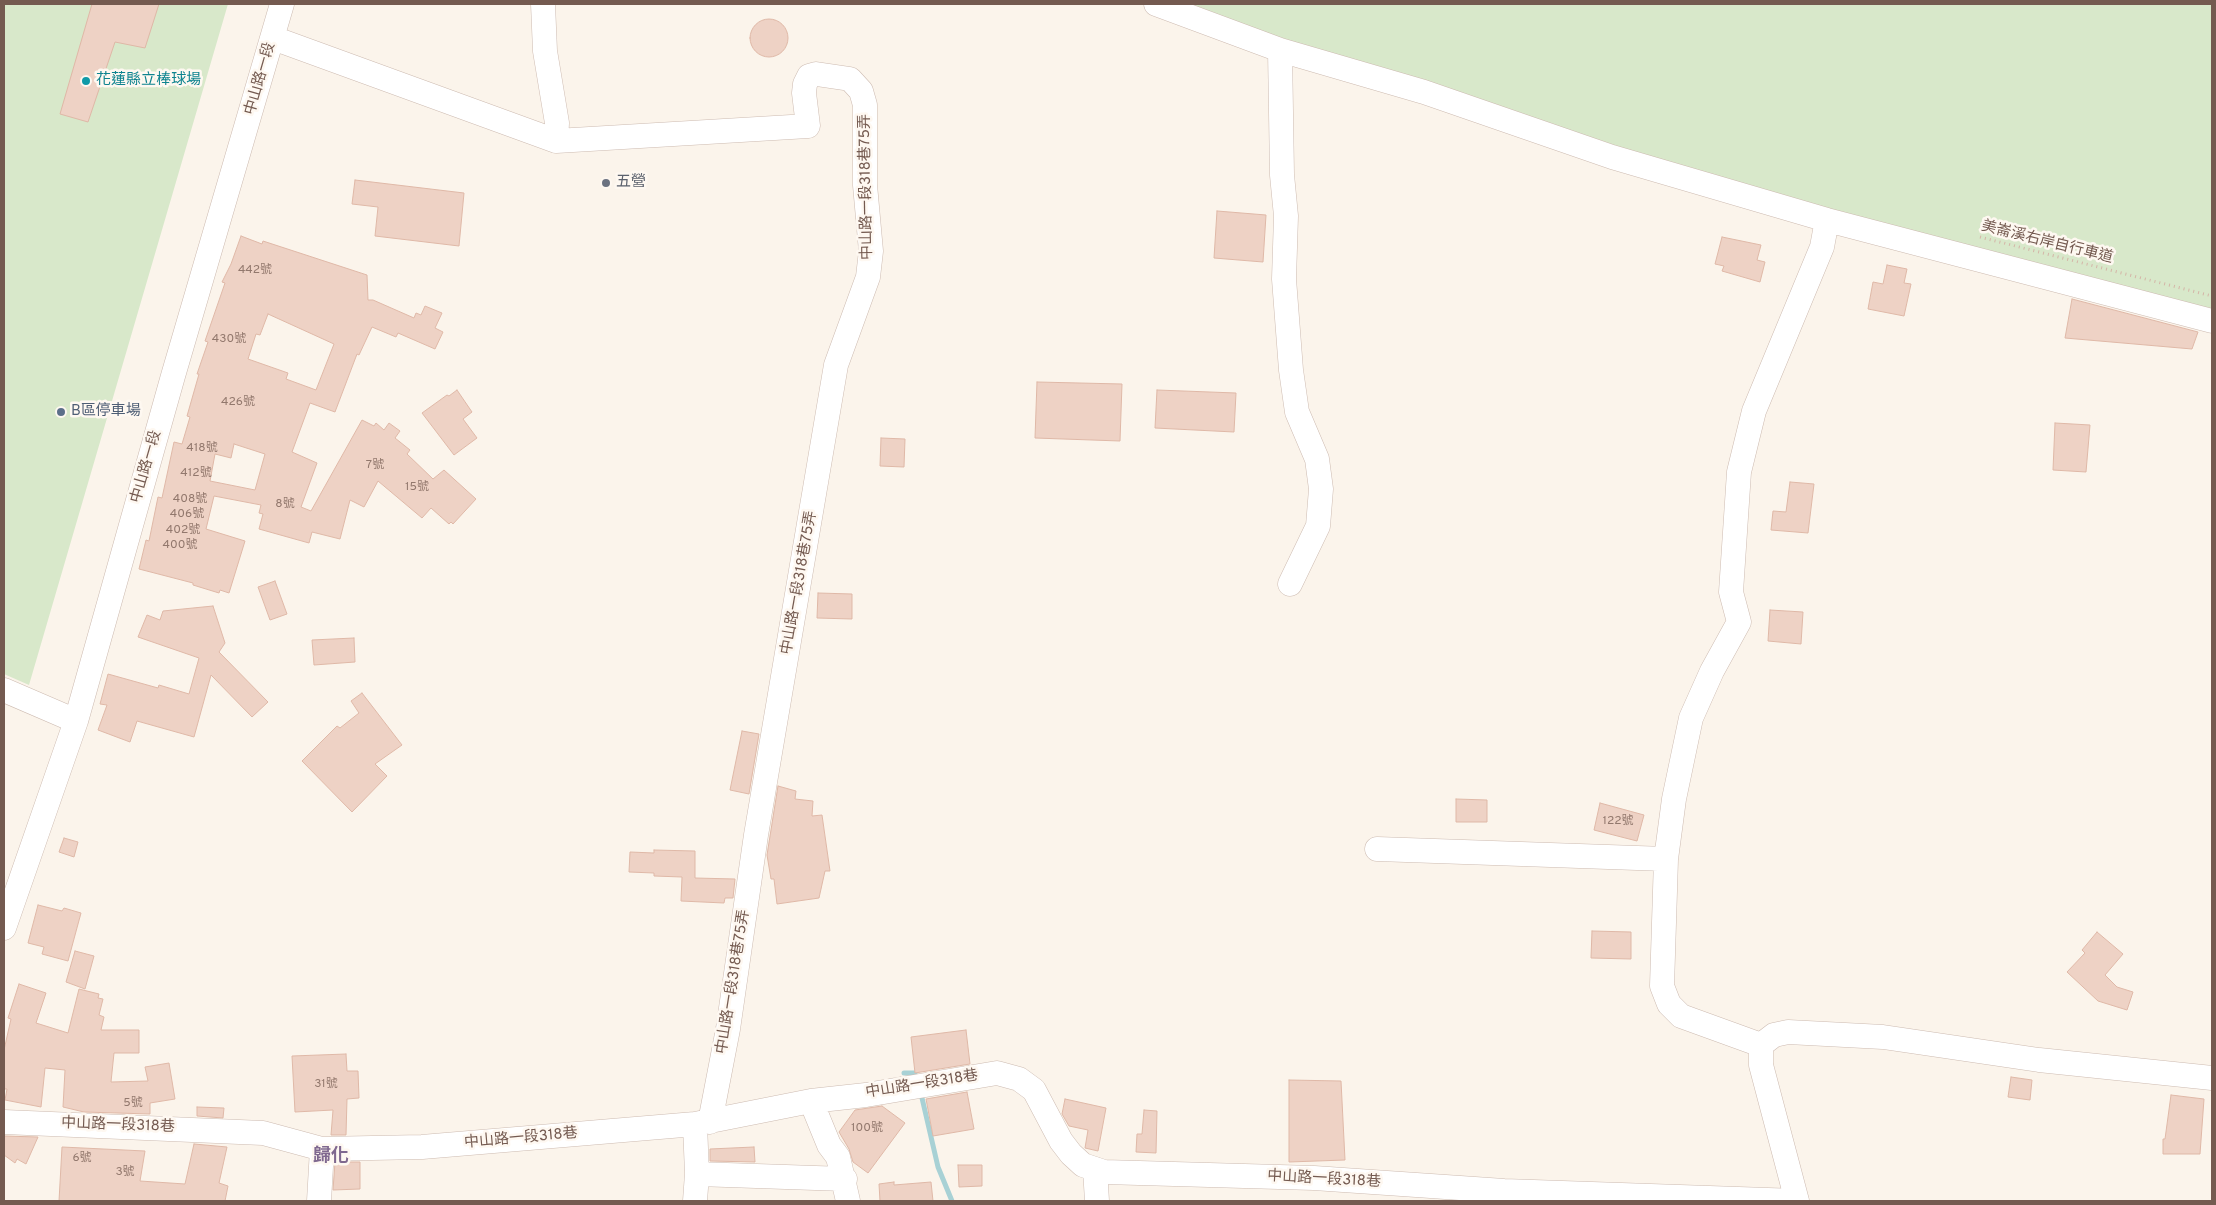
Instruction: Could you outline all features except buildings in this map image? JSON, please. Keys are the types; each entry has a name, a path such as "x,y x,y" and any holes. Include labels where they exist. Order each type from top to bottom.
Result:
{"street":[{"name":"中山路一段","path":"4,928 76,721 173,376 282,4"},
{"path":"273,38 556,141 557,123 545,51 543,4"},
{"path":"1156,4 1280,50 1424,92 1612,157 1827,220 2212,321"},
{"path":"1280,50 1282,175 1286,216 1284,279 1291,370 1297,412 1316,459 1321,489 1318,526 1290,584"},
{"name":"中山路一段318巷75弄","path":"556,141 808,126 804,93 805,84 809,76 821,75 850,79 861,91 866,118 865,185 871,251 868,277 836,365 758,825 728,1029 703,1123 694,1201"},
{"path":"1761,1045 1681,1016 1669,1004 1662,986 1666,859 1674,799 1691,718 1712,671 1739,622 1732,592 1739,481 1754,411 1822,247 1827,220"},
{"path":"4,690 76,721"},
{"path":"1377,850 1666,859"},
{"path":"1761,1045 1774,1035 1788,1032 1883,1037 2038,1060 2212,1078"},
{"path":"1761,1045 1761,1065 1797,1201"},
{"name":"中山路一段318巷","path":"4,1122 263,1133 322,1149 422,1148 703,1123 812,1101 866,1095 997,1073 1019,1078 1034,1090 1061,1141 1083,1165 1104,1172 1314,1178 1503,1196 1797,1201"},
{"path":"697,1174 846,1190 838,1157 830,1145 812,1101"},
{"path":"319,1201 322,1149"},
{"path":"1095,1169 1097,1201"}],"path":[{"name":"美崙溪右岸自行車道","path":"1972,235 2212,296"}],"green space":[{"path":"4,4 228,4 29,685 4,674"},
{"path":"1179,4 2212,4 2212,309 1612,157"}],"waterway":[{"path":"904,1073 915,1073"},
{"path":"922,1098 938,1167 952,1201"}],"place":[{"name":"花蓮縣立棒球場","path":"86,81"},
{"name":"五營","path":"606,183"},
{"name":"B區停車場","path":"61,412"}],"district":[{"name":"歸化","path":"331,1157"}]}
